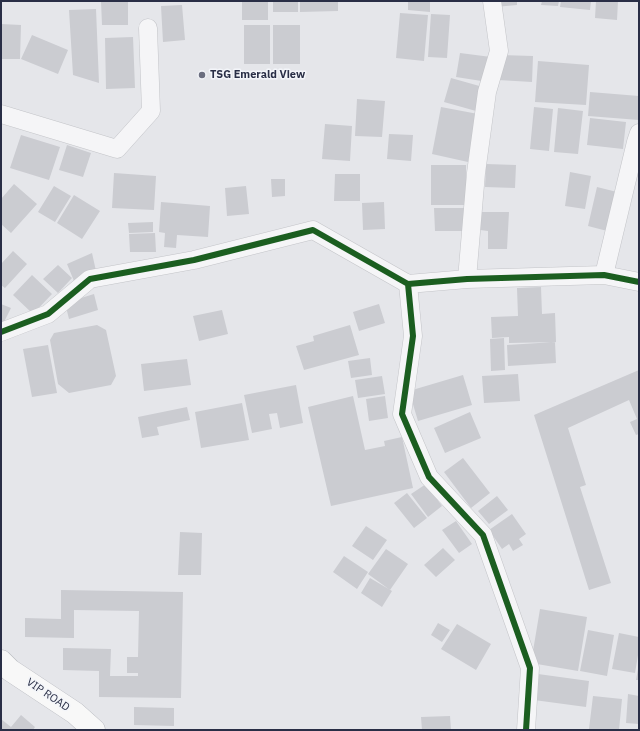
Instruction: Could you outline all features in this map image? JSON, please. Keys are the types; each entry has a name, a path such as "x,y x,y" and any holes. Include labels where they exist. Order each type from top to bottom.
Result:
{"highway":[{"name":"VIP ROAD","path":"1,661 10,670 75,713 94,730"}],"street":[{"path":"467,279 476,173 487,92 499,51 492,1"},
{"path":"1,114 117,149 151,111 148,28"},
{"path":"604,275 639,133"},
{"path":"1,332 48,314 90,279 194,260 314,230 408,284 467,279 604,275 639,282"},
{"path":"408,284 413,336 402,414 429,477 483,535 530,668 526,730"}],"building":[{"path":"101,1 128,1 128,25 102,25"},
{"path":"242,1 268,1 268,20 242,20"},
{"path":"273,1 298,1 298,12 273,12"},
{"path":"300,1 338,1 338,11 300,12"},
{"path":"408,1 430,1 430,12 408,10"},
{"path":"495,1 517,1 517,5 495,7"},
{"path":"542,1 559,1 558,6 541,5"},
{"path":"561,1 591,1 590,10 560,7"},
{"path":"596,1 618,1 617,20 595,18"},
{"path":"182,5 185,40 163,42 161,6"},
{"path":"96,9 99,83 73,75 69,10"},
{"path":"400,13 428,15 424,61 396,58"},
{"path":"431,14 450,15 447,58 428,57"},
{"path":"1,24 21,25 20,59 1,59"},
{"path":"244,25 270,25 270,64 244,64"},
{"path":"273,25 300,25 300,64 273,64"},
{"path":"32,35 68,50 58,74 21,59"},
{"path":"133,37 135,88 106,89 105,38"},
{"path":"460,53 491,57 488,82 456,77"},
{"path":"500,55 533,56 532,82 498,80"},
{"path":"538,61 589,65 586,105 535,102"},
{"path":"451,78 483,87 476,111 444,102"},
{"path":"590,92 639,96 639,120 588,116"},
{"path":"357,99 385,101 382,137 355,136"},
{"path":"441,107 478,114 468,162 432,154"},
{"path":"534,107 553,109 549,151 530,149"},
{"path":"558,108 583,111 578,154 554,152"},
{"path":"590,118 626,122 623,149 587,145"},
{"path":"325,124 352,126 350,161 322,159"},
{"path":"389,134 413,135 411,161 387,159"},
{"path":"21,135 60,147 49,180 10,168"},
{"path":"67,145 91,153 83,177 59,170"},
{"path":"486,164 516,165 515,188 485,187"},
{"path":"431,165 466,165 466,205 431,205"},
{"path":"570,172 591,176 585,209 565,206"},
{"path":"114,173 156,176 154,210 112,208"},
{"path":"335,174 360,174 360,201 334,201"},
{"path":"271,179 285,179 285,196 272,197"},
{"path":"14,184 37,204 11,233 1,224 1,199"},
{"path":"54,186 71,196 55,222 38,212"},
{"path":"246,186 249,214 227,216 225,188"},
{"path":"597,187 621,193 611,232 588,226"},
{"path":"74,195 100,211 82,239 57,223"},
{"path":"161,202 210,206 208,237 177,235 176,248 164,247 165,233 159,232"},
{"path":"384,202 385,229 363,230 362,203"},
{"path":"434,208 467,208 467,231 435,231"},
{"path":"480,212 509,212 507,249 488,249 488,231 480,230"},
{"path":"153,222 153,232 129,233 128,223"},
{"path":"155,233 156,252 130,252 129,234"},
{"path":"13,251 27,264 5,288 1,285 1,264"},
{"path":"92,253 96,271 74,281 67,264"},
{"path":"58,265 72,278 58,293 43,279"},
{"path":"32,275 52,294 33,314 13,295"},
{"path":"541,287 542,314 555,313 556,342 509,343 509,337 492,338 491,317 518,316 517,288"},
{"path":"94,294 98,310 69,319 65,303"},
{"path":"1,304 11,308 1,328"},
{"path":"379,304 385,323 359,331 353,312"},
{"path":"222,310 228,334 199,341 193,316"},
{"path":"97,325 106,330 116,376 111,385 69,393 58,384 50,340 54,333"},
{"path":"350,325 359,355 304,370 296,346 314,341 313,336"},
{"path":"504,338 505,370 491,371 490,339"},
{"path":"555,342 556,363 508,366 507,345"},
{"path":"48,345 57,393 32,397 23,349"},
{"path":"370,358 372,375 351,378 348,361"},
{"path":"187,359 191,385 144,391 141,364"},
{"path":"639,370 639,434 636,435 630,422 637,419 629,400 568,428 586,485 580,487 611,583 589,590 534,415"},
{"path":"518,374 520,401 484,403 482,376"},
{"path":"463,375 472,405 418,421 409,391"},
{"path":"382,376 385,394 358,398 355,380"},
{"path":"296,385 303,423 280,428 277,413 269,414 272,429 252,433 244,395"},
{"path":"353,396 365,450 385,446 384,441 402,437 413,488 331,506 308,407"},
{"path":"385,396 388,418 369,421 366,399"},
{"path":"242,403 249,440 201,448 195,412"},
{"path":"187,407 190,420 157,427 159,435 142,438 138,417"},
{"path":"470,412 481,438 445,453 434,428"},
{"path":"463,458 490,493 471,508 444,472"},
{"path":"426,484 442,506 428,517 411,494"},
{"path":"407,493 427,518 414,528 394,503"},
{"path":"497,496 508,510 489,524 478,511"},
{"path":"512,514 526,534 519,539 523,545 513,551 509,544 502,549 489,530"},
{"path":"456,521 472,544 459,553 442,530"},
{"path":"366,526 387,540 373,560 352,546"},
{"path":"180,532 202,533 201,575 178,575"},
{"path":"443,548 455,560 436,577 424,565"},
{"path":"386,549 408,564 390,590 368,574"},
{"path":"344,556 368,572 357,589 333,572"},
{"path":"370,578 392,591 382,607 361,593"},
{"path":"61,590 183,592 181,698 99,697 99,671 63,670 63,648 111,649 110,676 138,676 138,673 127,673 127,657 138,657 139,611 74,610 74,638 25,637 25,618 61,619"},
{"path":"540,609 587,617 578,671 531,663"},
{"path":"438,623 450,630 442,642 431,635"},
{"path":"457,624 491,644 476,670 441,649"},
{"path":"588,630 614,635 607,676 580,671"},
{"path":"619,633 639,637 639,649 635,673 612,669"},
{"path":"638,669 639,680 636,680"},
{"path":"538,674 589,681 586,707 534,700"},
{"path":"628,694 639,696 639,724 626,723"},
{"path":"593,696 622,699 619,730 589,729"},
{"path":"134,707 174,708 174,726 134,725"},
{"path":"21,715 35,727 33,730 1,730 1,719 11,727"},
{"path":"450,716 451,730 422,730 421,717"}],"cycle path":[{"path":"1,332 48,314 90,279 194,260 313,230 408,284"},
{"path":"526,730 530,668 483,535 429,477 402,414 413,336 408,284 467,279 604,275 639,282"}],"place":[{"name":"TSG Emerald View","path":"202,75"}]}
